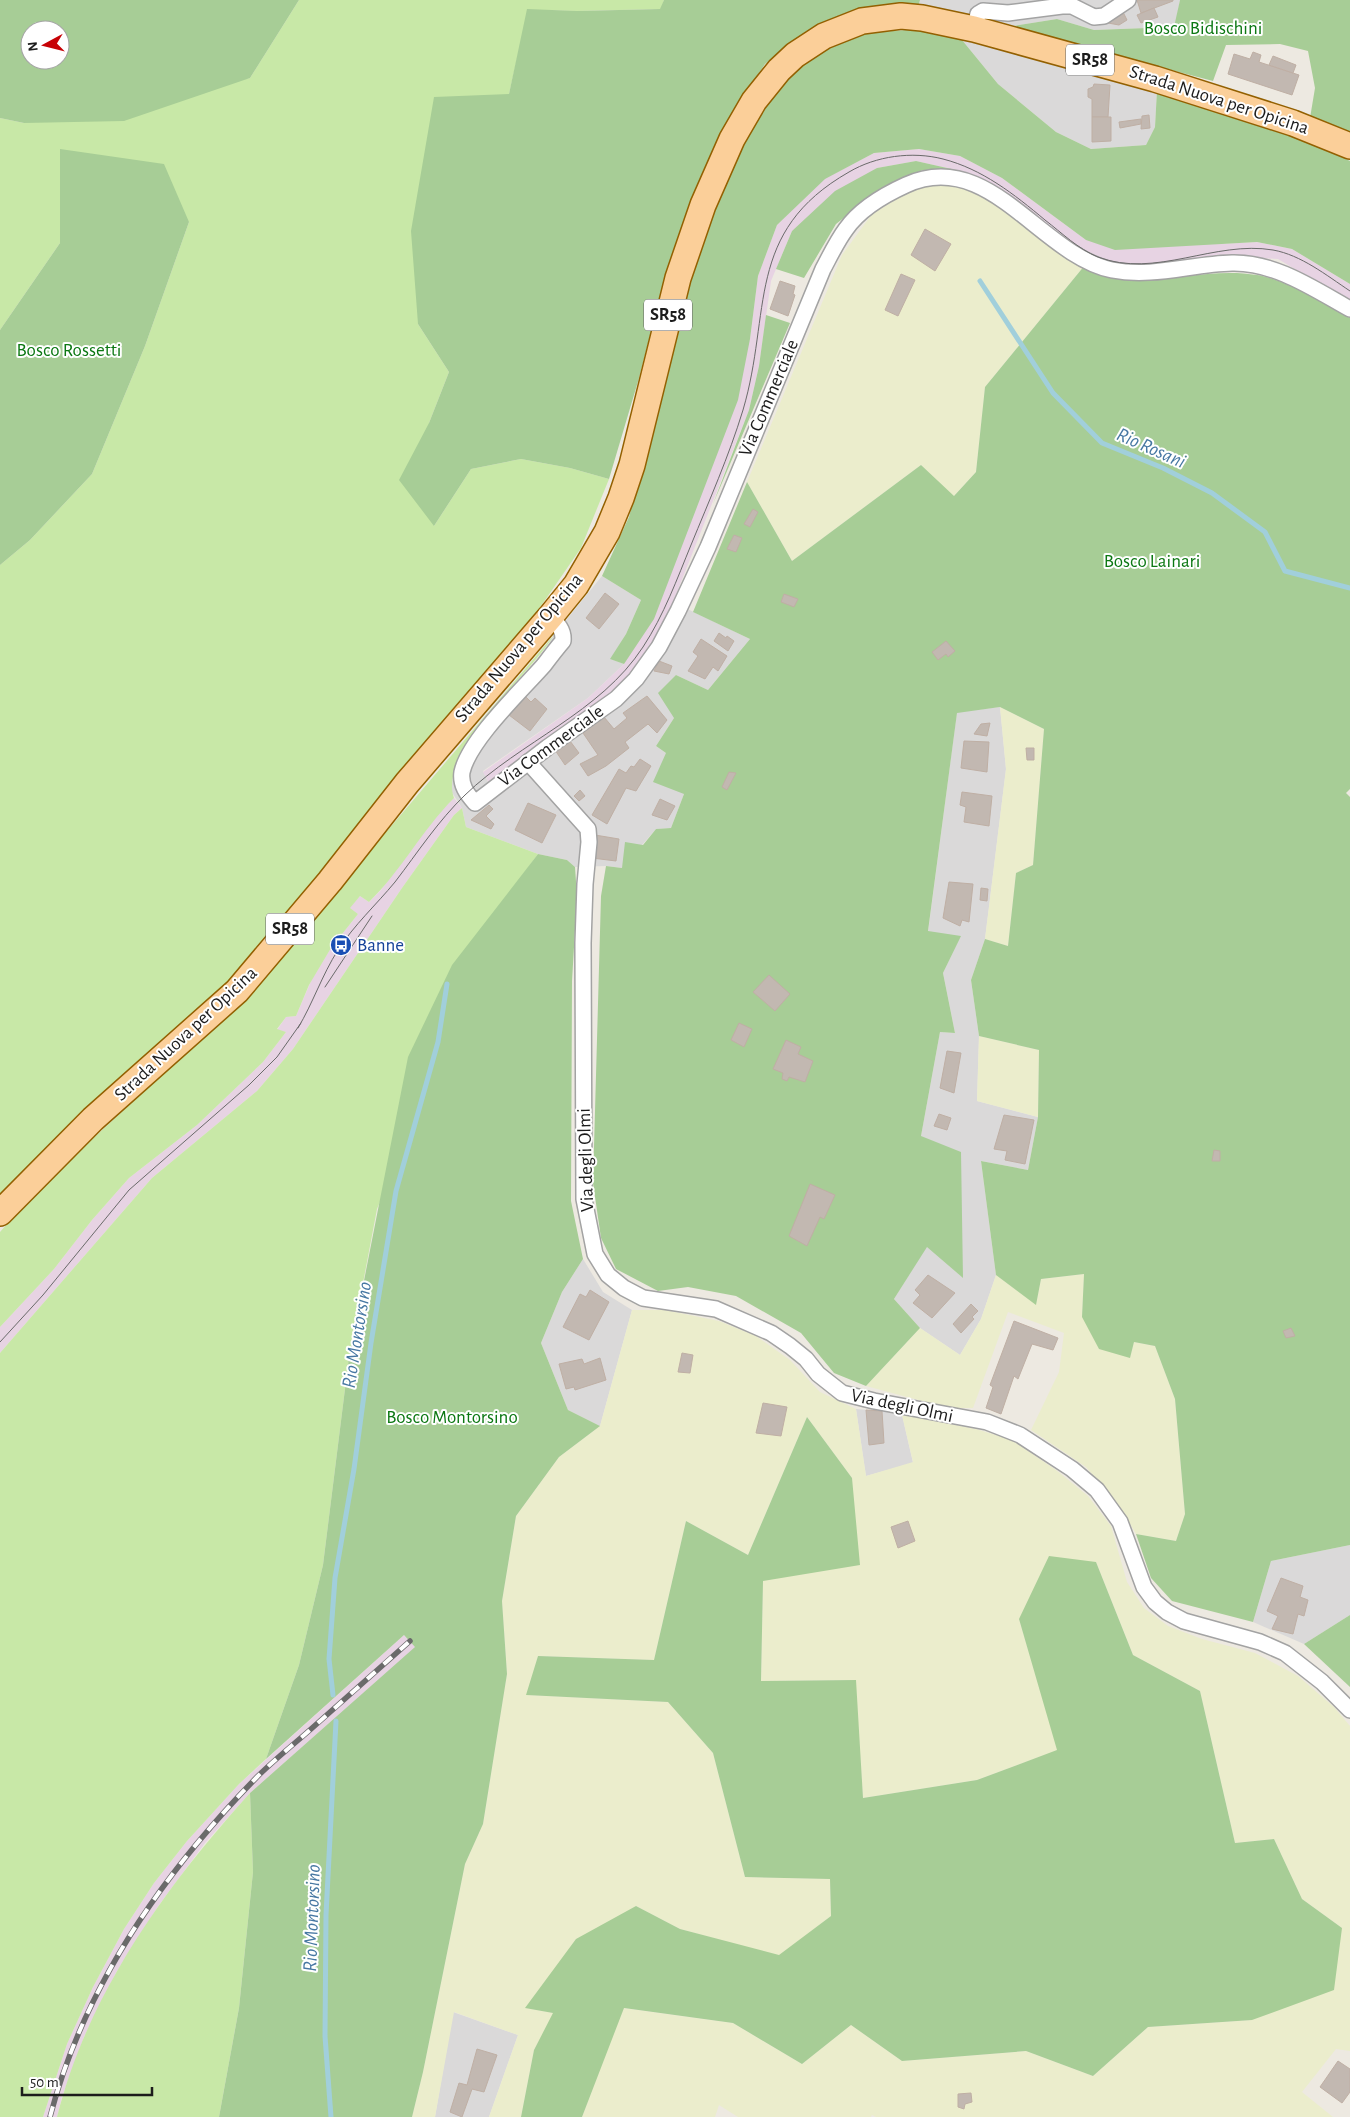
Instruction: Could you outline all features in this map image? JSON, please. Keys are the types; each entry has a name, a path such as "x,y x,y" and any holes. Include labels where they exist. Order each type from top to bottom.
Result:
{"main road":[{"name":"Strada Nuova per Opicina","path":"0,1213 93,1120 237,991 330,881 374,823 456,724 576,585 607,532 621,498 632,465 666,319 688,245 721,162 754,101 779,70 808,45 824,36 862,21 901,16 948,22 1106,64 1197,92 1312,129 1350,146"}],"street":[{"path":"974,29 978,14 983,11 1008,13 1061,3 1072,6 1094,17 1113,11 1128,0"},
{"name":"Via Commerciale","path":"550,617 561,627 564,634 563,641 513,698 478,742 462,771 462,782 467,793 476,802 616,699 636,679 659,647 708,547 823,269 846,229 865,210 890,193 918,180 939,176 957,179 990,192 1083,260 1102,268 1147,274 1232,263 1255,265 1304,283 1350,309"},
{"name":"Via degli Olmi","path":"528,762 588,828 589,842 583,929 584,1199 595,1254 608,1275 624,1288 643,1298 716,1309 765,1330 806,1359 818,1374 842,1393 961,1419 987,1422 1020,1435 1072,1469 1096,1490 1120,1522 1144,1587 1155,1602 1167,1612 1184,1621 1260,1642 1285,1653 1322,1682 1350,1710"}],"shaded area":[{"path":"920,0 1180,0 1175,27 1094,30 1057,19 1007,27 918,7"},
{"path":"962,40 1157,90 1155,127 1146,145 1091,149 1056,132 998,84"},
{"path":"919,149 960,156 1002,178 1086,240 1220,244 1257,242 1292,249 1350,284 1350,302 1278,259 1245,257 1147,268 1099,262 1073,247 986,184 956,170 916,161 877,168 792,231 771,281 759,366 749,410 666,620 641,661 610,696 490,785 483,772 588,698 624,664 750,339 758,276 777,225 824,179 874,153"},
{"path":"602,576 641,600 626,634 611,659 624,664 588,698 483,771 489,784 610,696 666,620 673,602 750,639 708,690 676,675 674,718 656,746 666,753 684,794 671,828 656,829 622,868 606,866 575,867 567,860 538,854 466,827 462,808 451,791 451,777 464,748 495,707 545,650 554,635"},
{"path":"1000,707 1006,769 985,939 971,980 979,1036 977,1101 1038,1117 1028,1170 981,1161 996,1275 981,1319 960,1355 920,1328 894,1299 927,1246 963,1278 921,1136 940,1032 955,1033 943,973 960,937 928,932 957,712"},
{"path":"454,798 462,808 454,815 402,888 293,1049 257,1091 152,1178 0,1353 0,1327 54,1269 92,1220 129,1178 197,1125 263,1062 286,1032 277,1030 286,1017 296,1016 311,981 331,948 358,914 349,908 360,896 369,902 381,890 437,814"},
{"path":"583,1259 603,1292 632,1310 600,1426 568,1410 541,1343 562,1292"},
{"path":"856,1409 902,1415 913,1463 866,1476"},
{"path":"1350,1545 1350,1615 1304,1644 1253,1622 1271,1561"},
{"path":"404,1635 416,1647 250,1793 205,1843 159,1905 117,1971 84,2037 62,2097 57,2117 43,2117 67,2044 93,1987 124,1929 154,1883 187,1841 239,1784"},
{"path":"453,2012 518,2035 489,2117 435,2117"}],"green space":[{"path":"0,0 299,0 250,78 124,121 24,123 0,118"},
{"path":"299,0 664,0 661,9 528,10 509,94 418,324 449,372 429,423 434,526 471,469 521,459 570,468 609,479 581,548 523,632 430,736 354,834 219,994 0,1198 0,565 30,540 92,474 145,346 189,222 60,150 60,243 0,330 0,118 24,123 250,78"},
{"path":"664,0 920,0 918,7 875,6 836,17 798,37 765,64 733,112 701,177 664,281 639,378 609,479 570,468 521,459 471,469 434,526 399,480 429,423 449,372 418,324 411,231 434,97 509,94 527,9 577,11 660,9"},
{"name":"Bosco Bidischini","path":"1180,0 1350,0 1350,136 1310,118 1315,88 1308,51 1280,44 1226,45 1213,81 1007,27 1057,19 1094,30 1174,27"},
{"path":"919,29 962,40 998,84 1056,132 1091,149 1146,145 1155,127 1157,90 1291,132 1350,161 1350,284 1292,249 1257,242 1115,250 1086,240 1002,178 960,156 919,149 874,153 825,179 777,225 758,276 750,339 738,400 654,619 624,664 610,659 626,634 641,600 602,576 629,517 702,239 731,164 757,113 794,71 831,44 866,33"},
{"name":"Bosco Rossetti","path":"60,149 164,164 189,222 145,346 92,474 30,540 0,565 0,330 60,243"},
{"path":"916,161 956,170 923,170 883,187 836,224 804,278 776,269 792,231 835,191 877,168"},
{"path":"933,182 976,191 1085,265 985,387 976,472 953,497 921,465 792,561 747,482 842,255 872,214 920,185"},
{"name":"Bosco Lainari","path":"1085,265 1132,279 1226,273 1268,277 1317,299 1350,318 1350,789 1346,793 1350,797 1350,1545 1271,1561 1253,1622 1172,1601 1151,1578 1136,1534 1176,1541 1185,1514 1175,1399 1155,1346 1134,1342 1130,1358 1099,1349 1082,1317 1084,1274 1041,1279 1036,1305 996,1275 981,1161 1028,1170 1038,1117 1039,1050 979,1036 971,980 985,939 1008,946 1016,873 1033,865 1044,729 1000,707 957,713 928,931 961,936 943,973 955,1033 940,1032 921,1136 961,1152 963,1278 927,1247 894,1299 920,1328 866,1386 834,1373 801,1333 736,1296 688,1287 658,1291 616,1269 601,1238 593,1183 601,896 606,866 622,868 625,842 643,845 656,829 671,828 684,794 653,782 666,753 656,746 674,718 658,693 676,675 708,690 750,639 693,612 747,482 792,561 921,465 954,496 976,472 985,387"},
{"path":"766,315 790,323 713,504 749,410 759,366"},
{"path":"554,635 472,736 459,759 452,779 454,798 442,810 381,890 369,902 360,896 350,908 358,914 331,948 309,985 296,1016 286,1017 277,1029 286,1032 263,1062 197,1125 129,1178 92,1220 54,1269 0,1327 0,1232 38,1189 199,1041 261,979"},
{"path":"1000,707 1044,729 1033,865 1016,873 1008,946 985,939 1006,769"},
{"path":"462,808 466,827 538,854 505,899 377,1209 349,1357 323,1565 299,1665 266,1759 239,1784 187,1841 154,1883 124,1929 93,1987 67,2044 43,2117 0,2117 0,1353 152,1178 257,1091 293,1049 402,888 454,815"},
{"name":"Bosco Montorsino","path":"538,854 567,860 575,867 577,896 572,981 571,1201 583,1259 562,1292 541,1343 568,1410 600,1426 559,1457 516,1516 502,1601 507,1674 483,1824 465,1864 423,2072 412,2117 219,2117 239,2008 253,1872 250,1793 415,1647 404,1635 266,1759 299,1665 323,1565 349,1357 408,1057 452,965"},
{"path":"979,1036 1039,1050 1038,1117 977,1101"},
{"path":"1084,1274 1082,1317 1130,1357 1134,1342 1155,1346 1175,1399 1185,1514 1176,1541 1136,1534 1121,1509 1086,1467 1031,1430 1059,1372 1064,1333 1008,1312 973,1408 948,1408 866,1386 920,1328 960,1355 981,1319 996,1275 1036,1304 1041,1279"},
{"path":"632,1310 665,1310 719,1321 756,1336 790,1360 820,1392 856,1409 866,1476 913,1462 902,1415 976,1429 1012,1440 1056,1470 1088,1496 1111,1526 1127,1582 1144,1608 1168,1626 1202,1639 1255,1653 1298,1676 1334,1707 1350,1726 1350,2051 1336,2049 1302,2092 1333,2117 876,2117 872,2115 871,2117 738,2117 719,2105 715,2117 582,2117 623,2008 733,2023 802,2064 851,2025 902,2061 1026,2051 1093,2076 1148,2027 1252,2020 1342,1928 1302,1899 1274,1839 1235,1843 1200,1691 1133,1655 1096,1562 1019,1619 1058,1750 977,1780 863,1798 855,1680 761,1681 763,1581 852,1478 807,1417 748,1555 686,1521 654,1660 538,1656 527,1695 668,1702 713,1753 745,1877 830,1879 831,1916 779,1956 680,1929 636,1906 526,2008 554,2013 534,2050 521,2117 489,2117 518,2035 454,2012 435,2117 412,2117 423,2072 465,1864 483,1824 507,1674 502,1601 516,1516 559,1457 600,1426"},
{"path":"807,1417 852,1478 860,1565 763,1581 761,1681 856,1680 863,1798 977,1780 1057,1750 1019,1619 1049,1556 1096,1562 1133,1655 1200,1691 1235,1843 1274,1839 1302,1899 1342,1928 1334,1990 1252,2020 1148,2027 1093,2076 1026,2051 902,2061 851,2025 802,2064 733,2023 624,2008 582,2117 521,2117 534,2050 553,2013 525,2008 576,1939 636,1906 680,1929 779,1955 831,1916 830,1879 745,1877 713,1753 668,1702 526,1695 538,1656 654,1660 686,1521 748,1555"},
{"path":"1350,1615 1350,1687 1304,1644"},
{"path":"250,1793 253,1872 239,2008 219,2117 57,2117 71,2071 88,2027 134,1943 189,1865"}],"building":[{"path":"1137,0 1173,0 1173,1 1141,13"},
{"path":"1121,8 1127,20 1119,25 1108,23 1109,16"},
{"path":"1154,8 1158,17 1141,23 1137,15"},
{"path":"1253,52 1261,55 1259,62 1299,75 1292,95 1228,74 1234,54 1250,59"},
{"path":"1273,56 1296,65 1293,73 1269,65"},
{"path":"1094,84 1110,85 1108,117 1092,117 1092,99 1088,97 1088,89 1093,87"},
{"path":"1149,115 1150,128 1141,129 1142,116"},
{"path":"1092,117 1111,117 1111,141 1092,142"},
{"path":"1141,119 1141,124 1120,128 1119,122"},
{"path":"925,229 951,244 935,271 911,255"},
{"path":"901,274 915,280 898,316 885,310"},
{"path":"780,281 795,286 793,294 795,295 788,316 770,309"},
{"path":"753,509 758,512 750,527 744,524"},
{"path":"734,535 742,538 736,552 727,549"},
{"path":"605,593 619,604 599,629 586,618"},
{"path":"784,594 798,599 794,607 781,602"},
{"path":"719,633 734,641 728,651 714,641"},
{"path":"701,639 727,656 718,671 713,667 705,679 688,671 698,656 693,652"},
{"path":"946,641 955,651 948,657 946,654 938,660 932,652"},
{"path":"659,661 672,666 669,674 654,671"},
{"path":"525,696 531,702 535,698 547,709 530,731 509,715"},
{"path":"647,696 667,720 657,733 648,724 625,742 629,748 606,766 588,776 580,764 598,755 583,733 604,717 614,729 627,718 623,713"},
{"path":"990,723 987,736 974,734 981,724"},
{"path":"570,741 579,753 565,765 555,750"},
{"path":"964,741 989,742 987,772 961,768"},
{"path":"1026,748 1034,748 1034,760 1027,760"},
{"path":"640,759 651,766 636,791 626,788 607,824 592,815 619,769 626,773"},
{"path":"729,772 736,773 727,790 722,787"},
{"path":"580,790 585,796 579,801 574,796"},
{"path":"962,792 992,796 989,826 964,822 966,807 960,805"},
{"path":"660,799 675,806 667,820 652,815"},
{"path":"528,803 556,815 542,843 515,830"},
{"path":"489,805 493,809 486,816 494,824 491,829 471,820"},
{"path":"595,835 619,839 616,861 592,858"},
{"path":"949,882 973,884 969,922 962,920 960,926 943,918"},
{"path":"981,888 988,889 987,901 980,900"},
{"path":"769,975 790,994 775,1011 753,992"},
{"path":"739,1023 752,1029 744,1047 731,1040"},
{"path":"786,1040 801,1047 798,1054 813,1061 805,1082 789,1077 787,1081 782,1079 783,1073 773,1069"},
{"path":"947,1051 961,1053 954,1093 940,1088"},
{"path":"939,1114 951,1118 947,1130 934,1126"},
{"path":"1004,1115 1034,1120 1025,1164 1005,1160 1007,1151 994,1149"},
{"path":"1214,1150 1220,1151 1220,1161 1212,1161"},
{"path":"810,1184 835,1195 824,1219 820,1217 807,1246 789,1236"},
{"path":"928,1275 955,1293 932,1318 913,1303 920,1295 915,1290"},
{"path":"590,1290 609,1302 589,1340 563,1327 580,1294 586,1297"},
{"path":"971,1304 978,1311 972,1317 974,1319 961,1333 953,1324"},
{"path":"1014,1321 1058,1338 1053,1350 1032,1344 1018,1379 1014,1376 1001,1414 986,1408 993,1387 990,1385"},
{"path":"1291,1328 1295,1336 1286,1338 1283,1331"},
{"path":"682,1353 693,1355 690,1373 678,1372"},
{"path":"600,1358 606,1380 575,1390 574,1387 566,1389 559,1364 582,1359 584,1364"},
{"path":"763,1403 787,1407 781,1436 756,1433"},
{"path":"866,1410 882,1411 884,1443 869,1445"},
{"path":"908,1521 915,1541 898,1548 891,1527"},
{"path":"1281,1578 1303,1586 1300,1597 1308,1600 1304,1616 1298,1614 1293,1634 1272,1629 1278,1616 1267,1611"},
{"path":"477,2049 497,2055 484,2092 472,2089 462,2117 450,2112 459,2083 467,2085"},
{"path":"1338,2061 1350,2069 1350,2092 1342,2103 1320,2087"},
{"path":"971,2093 972,2102 965,2104 964,2109 958,2107 958,2094"}],"waterway":[{"name":"Rio Rosani","path":"980,281 1053,393 1102,443 1163,468 1212,493 1265,532 1285,571 1350,588"},
{"name":"Rio Montorsino","path":"333,1695 329,1659 335,1578 354,1469 371,1343 396,1191 438,1042 447,984"},
{"name":"Rio Montorsino","path":"331,2117 325,2036 326,1915 336,1721"}],"tram line":[{"path":"298,1028 327,969 344,941 395,882 455,805 510,758 583,709 625,670 643,647 670,597 743,410 752,374 768,277 777,248 792,221 815,195 849,172 871,162 907,155 943,159 971,169 997,183 1077,245 1098,257 1120,263 1141,264 1229,250 1251,248 1273,250 1303,261 1350,291"},
{"path":"325,987 372,916"},
{"path":"0,1342 43,1295 129,1190 249,1085 277,1057 301,1023"}],"railway":[{"path":"50,2117 65,2069 83,2022 131,1934 159,1892 190,1852 257,1777 410,1641"}],"place":[{"name":"Banne","path":"341,945"}]}
